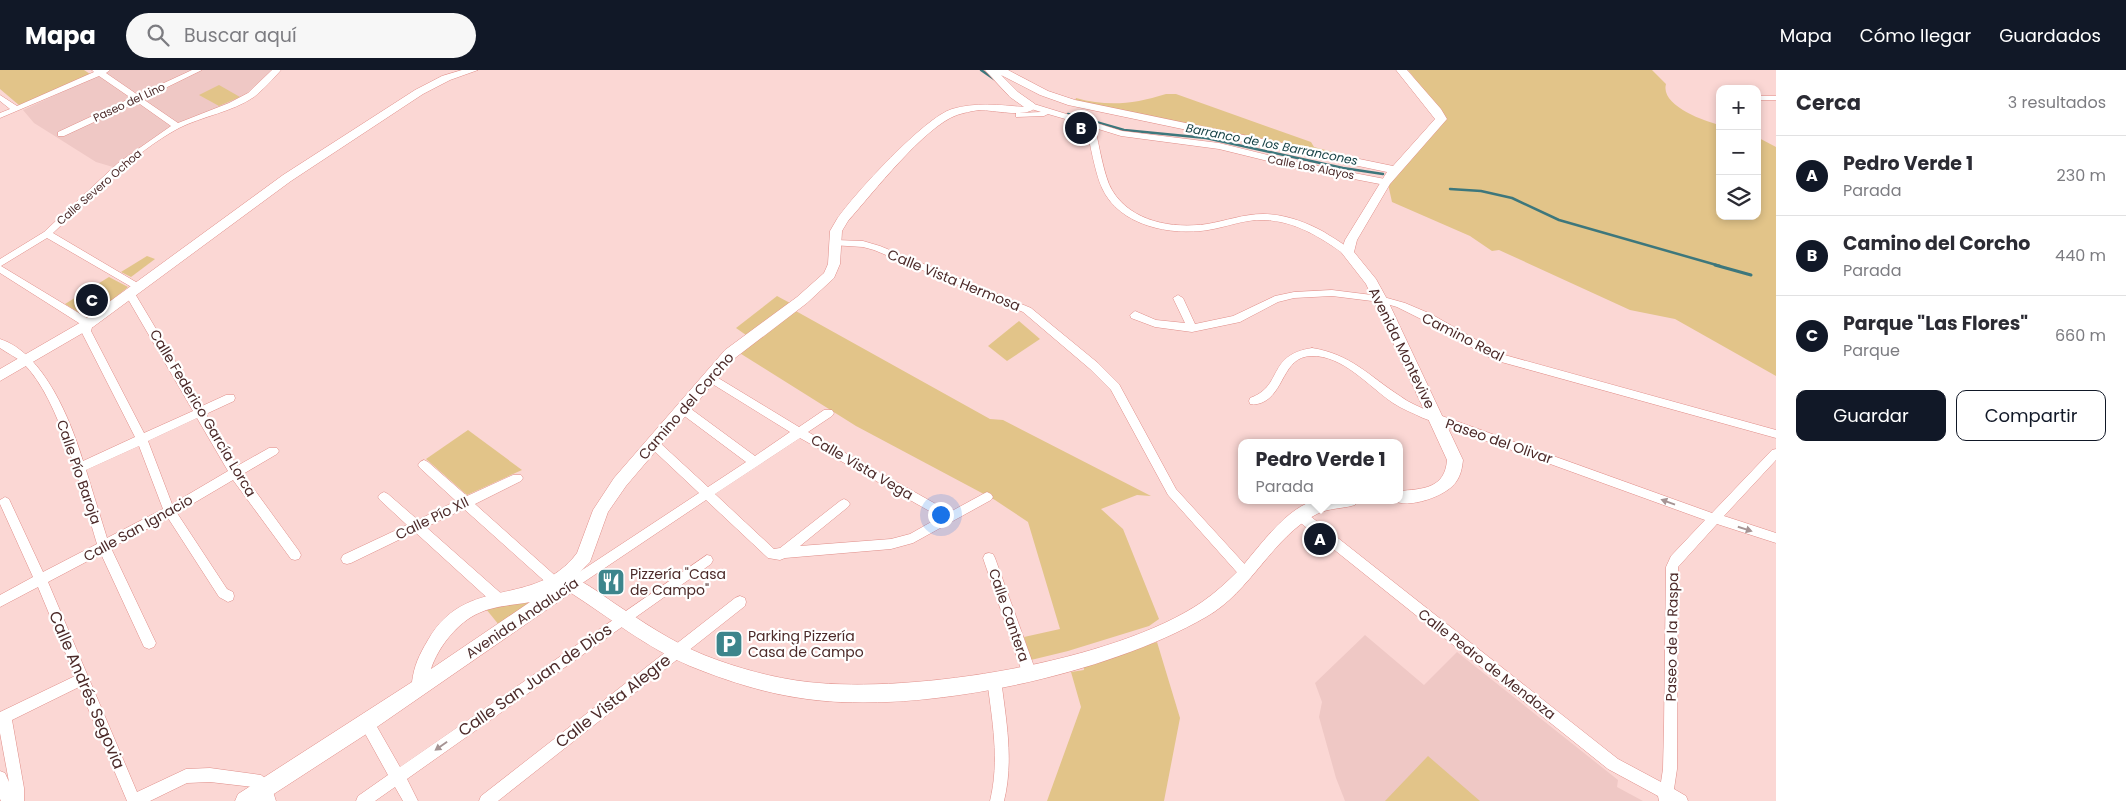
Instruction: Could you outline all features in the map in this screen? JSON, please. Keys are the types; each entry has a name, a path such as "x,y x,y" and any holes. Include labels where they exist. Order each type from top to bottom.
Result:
{"street":[{"name":"Paseo del Lino","path":"61,134 198,70"},
{"name":"Calle Severo Ochoa","path":"0,263 47,234 121,165 177,126 232,105 250,95 277,70"},
{"path":"0,376 88,324 287,178 419,92 446,78 473,70"},
{"name":"Camino del Corcho","path":"990,70 1005,76 1010,92 1026,109 1053,114"},
{"path":"1347,252 1351,240 1385,182 1440,119 1437,111 1401,70"},
{"path":"0,116 101,71 177,126"},
{"path":"1005,76 1072,103 1394,170"},
{"path":"0,96 4,105 16,109"},
{"path":"1761,100 1776,98"},
{"name":"Camino del Corcho","path":"420,687 423,665 440,635 454,620 473,607 530,595 563,584 584,558 601,510 620,482 730,354 751,336 816,289 829,275 834,264 836,231 843,219 901,154 941,118 954,112 978,107 1026,109 1090,124"},
{"name":"Calle Los Alayos","path":"1090,124 1138,136 1219,146 1292,164 1385,182"},
{"name":"Avenida Montevive","path":"1090,124 1106,188 1111,198 1130,214 1174,229 1208,227 1250,218 1280,219 1311,228 1347,252 1370,282 1380,299 1456,460 1456,471 1450,481 1441,488 1427,493 1403,496"},
{"path":"47,234 134,291"},
{"name":"Calle Vista Hermosa","path":"835,243 848,246 863,244 877,248 1027,310 1050,327 1115,387 1172,492 1246,574"},
{"path":"0,269 88,324"},
{"name":"Calle Federico García Lorca","path":"134,291 235,473 295,555"},
{"name":"Camino Real","path":"1134,315 1154,323 1192,328 1236,319 1274,299 1294,295 1332,293 1380,299 1427,317 1498,357 1770,433 1776,442"},
{"path":"1178,298 1192,328"},
{"path":"88,324 86,331 142,439 170,511 223,593 228,596"},
{"name":"Calle Pío Baroja","path":"0,343 26,360 46,386 70,436 104,547 149,643"},
{"name":"Paseo del Olivar","path":"1254,401 1261,400 1272,391 1281,369 1289,359 1300,354 1312,352 1340,358 1390,396 1436,419 1714,519 1776,538"},
{"name":"Calle Vista Vega","path":"710,377 799,432 951,518"},
{"path":"80,468 230,398"},
{"path":"683,409 755,462"},
{"name":"Avenida Andalucía","path":"244,801 267,794 281,779 420,687 563,584 708,494 828,413"},
{"path":"654,444 772,554 780,556 892,544 913,538 987,497"},
{"name":"Calle San Ignacio","path":"0,600 170,511 273,451"},
{"name":"Paseo de la Raspa","path":"1665,797 1671,726 1672,568 1675,560 1776,454"},
{"path":"424,465 465,503 563,584 624,617 676,651 725,670 777,685 810,691 904,691 994,679 1029,672 1104,652 1183,624 1221,599 1246,574 1287,527 1301,516 1325,504"},
{"name":"Calle Pío XII","path":"347,559 517,478"},
{"path":"384,497 499,600"},
{"name":"Calle Andrés Segovia","path":"5,502 41,580 134,801"},
{"path":"780,556 844,504"},
{"name":"Calle Pedro de Mendoza","path":"1301,516 1613,764 1665,797 1681,801"},
{"name":"Calle Cantera","path":"989,558 1029,672"},
{"name":"Calle San Juan de Dios","path":"363,801 707,560"},
{"name":"Calle Vista Alegre","path":"486,801 740,602"},
{"path":"17,801 17,788 2,718 82,679"},
{"path":"994,679 1002,754 1000,792 997,801"},
{"path":"368,722 411,801"},
{"path":"134,801 186,776 210,775 256,780 267,794"},
{"path":"0,778 8,801"}],"shaded area":[{"path":"0,70 84,70 90,74 20,106 0,89"},
{"path":"110,70 272,70 244,96 225,106 170,127 113,167 96,162 34,123 23,110"},
{"path":"1408,70 1652,70 1666,84 1666,92 1676,105 1694,116 1716,124 1716,220 1761,220 1761,139 1776,147 1776,376 1675,319 1630,310 1499,250 1492,251 1470,236 1392,202 1388,184 1446,119"},
{"path":"219,85 240,97 219,106 199,95"},
{"path":"1166,94 1176,94 1311,142 1314,147 1333,152 1332,154 1075,101 1076,98 1099,103 1121,103"},
{"path":"147,256 155,259 131,277 121,272"},
{"path":"109,277 128,287 89,319 65,304"},
{"path":"777,296 790,303 746,335 736,328"},
{"path":"794,310 990,419 1003,420 1151,496 1137,495 1101,509 1123,529 1159,619 1149,626 1068,651 1031,660 1024,637 1060,629 1028,522 995,500 856,426 738,352"},
{"path":"1019,321 1040,339 1007,361 988,346"},
{"path":"468,430 522,470 467,495 426,459"},
{"path":"548,588 503,630 482,604"},
{"path":"1365,635 1424,685 1457,652 1618,780 1617,787 1643,801 1345,801 1336,778 1319,717 1322,702 1315,683"},
{"path":"1157,642 1180,718 1164,801 1047,801 1081,707 1071,672 1084,670 1083,664"},
{"path":"1428,756 1480,801 1385,801"}],"waterway":[{"path":"981,70 994,79"},
{"name":"Barranco de los Barrancones","path":"1068,114 1124,130 1206,138 1343,168 1383,174"},
{"name":"Barranco de los Barrancones","path":"1450,189 1481,191 1512,198 1559,220 1720,266"},
{"name":"Barranco de los Barrancones","path":"1715,265 1751,275"}],"place":[{"name":"Camino del Corcho","path":"1081,128"},
{"name":"Parque \"Las Flores\"","path":"92,300"},
{"name":"Pedro Verde 1","path":"1320,539"},
{"name":"Pizzería \"Casa de Campo\"","path":"611,582"},
{"name":"Parking Pizzería Casa de Campo","path":"729,644"}]}
